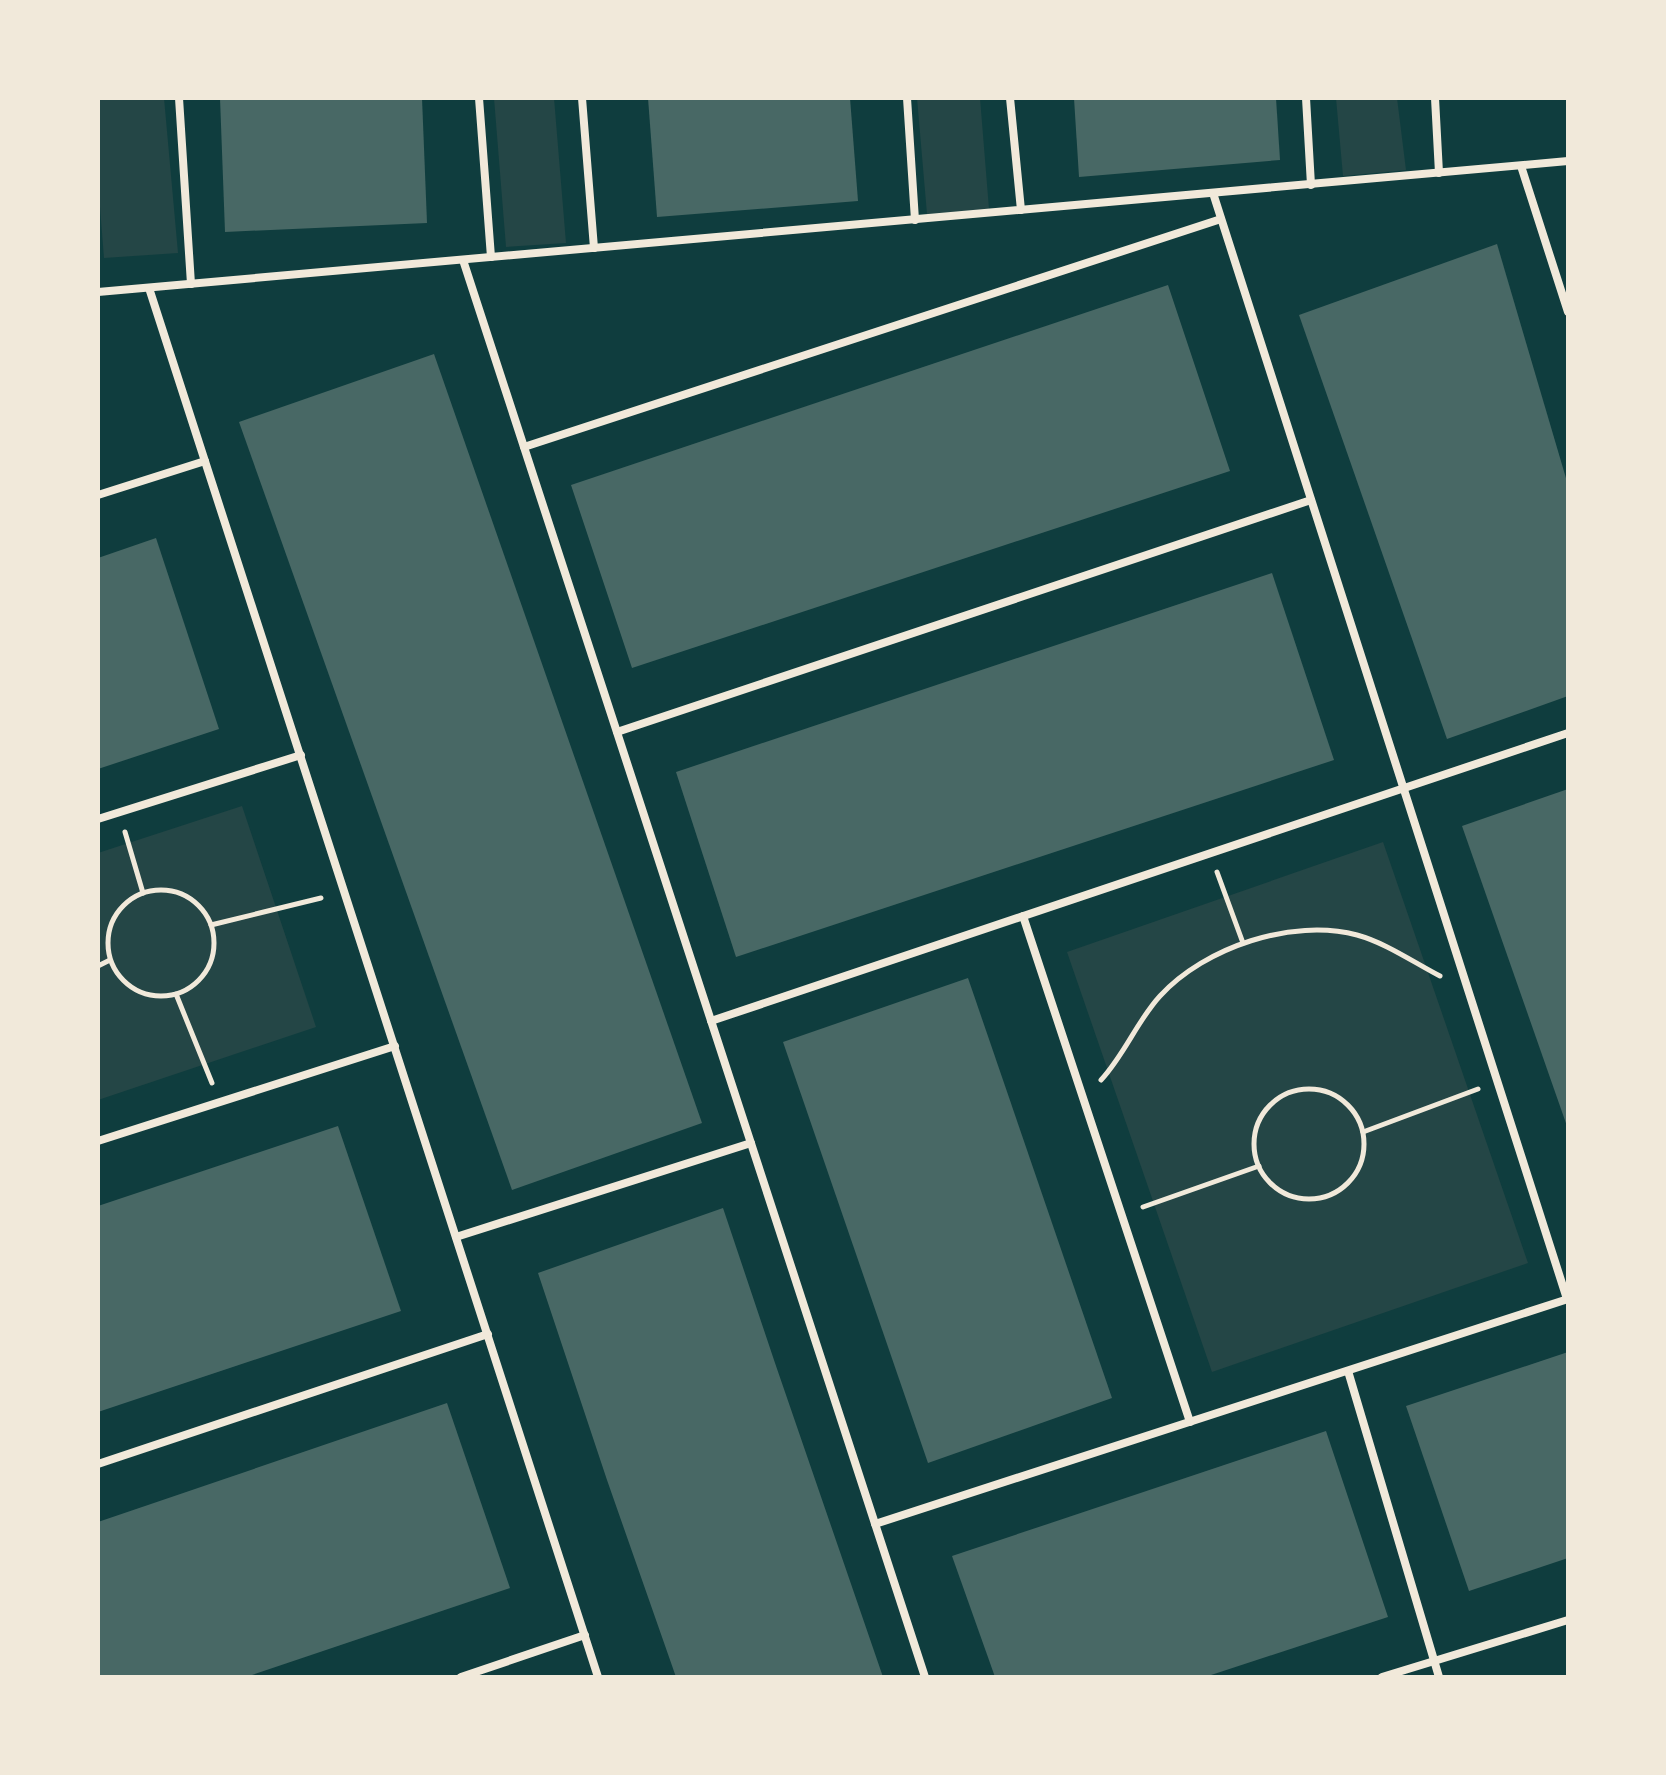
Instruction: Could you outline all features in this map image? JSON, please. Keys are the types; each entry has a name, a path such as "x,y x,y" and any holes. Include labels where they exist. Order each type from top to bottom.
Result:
{"street":[{"path":"179,98 191,284"},
{"path":"479,98 491,257"},
{"path":"582,98 594,248"},
{"path":"907,98 915,220"},
{"path":"1010,98 1021,210"},
{"path":"1306,98 1311,185"},
{"path":"1435,98 1439,173"},
{"path":"98,292 1568,161"},
{"path":"1521,166 1568,312"},
{"path":"875,1524 1568,1299 1213,193"},
{"path":"524,447 1221,219"},
{"path":"463,260 925,1677"},
{"path":"149,288 598,1677"},
{"path":"98,495 205,461"},
{"path":"617,732 1311,500"},
{"path":"711,1021 1568,733"},
{"path":"98,819 301,755"},
{"path":"1023,916 1190,1422"},
{"path":"98,1141 395,1046"},
{"path":"456,1237 751,1143"},
{"path":"98,1464 488,1334"},
{"path":"1348,1371 1439,1677"},
{"path":"1382,1677 1568,1620"},
{"path":"461,1677 585,1635"}],"path":[{"path":"119,813 143,893"},
{"path":"1210,853 1243,943"},
{"path":"164,890 181,894 197,903 211,925 214,953 207,970 195,984 176,994 146,995 130,987 110,960 107,943 114,919 130,899 143,893 164,890"},
{"path":"211,925 345,892"},
{"path":"1084,1099 1123,1056 1160,995 1174,983 1243,943 1281,934 1356,935 1377,942 1469,991"},
{"path":"98,966 110,960"},
{"path":"176,994 220,1102"},
{"path":"1363,1132 1498,1081"},
{"path":"1309,1089 1344,1101 1356,1115 1363,1132 1364,1151 1359,1168 1348,1183 1332,1194 1315,1198 1290,1195 1268,1181 1259,1166 1256,1132 1262,1116 1274,1102 1291,1092 1309,1089"},
{"path":"1121,1214 1259,1166"}],"shaded area":[{"path":"98,98 164,98 178,253 104,258 98,182"},
{"path":"494,98 554,98 566,243 506,247"},
{"path":"917,98 980,98 989,209 927,214"},
{"path":"1336,98 1397,98 1406,170 1343,176"},
{"path":"242,806 316,1027 98,1100 98,853"},
{"path":"1383,842 1528,1263 1212,1372 1067,952"}],"building":[{"path":"220,98 422,98 427,223 225,232"},
{"path":"648,98 850,98 858,201 657,217"},
{"path":"1074,98 1276,98 1280,160 1079,177"},
{"path":"1497,244 1568,485 1568,696 1447,739 1299,315"},
{"path":"1168,285 1230,471 632,668 571,485"},
{"path":"434,354 702,1123 512,1190 239,422"},
{"path":"156,538 219,729 98,769 98,558"},
{"path":"1272,573 1334,760 736,957 676,772"},
{"path":"1568,789 1568,1129 1462,826"},
{"path":"968,978 1112,1398 928,1463 783,1042"},
{"path":"338,1126 401,1311 98,1412 98,1206"},
{"path":"723,1208 883,1677 676,1677 607,1480 538,1273"},
{"path":"1568,1352 1568,1558 1469,1591 1406,1406"},
{"path":"447,1403 510,1588 246,1677 98,1677 98,1522"},
{"path":"1326,1431 1388,1617 1205,1677 995,1677 952,1556"}]}
